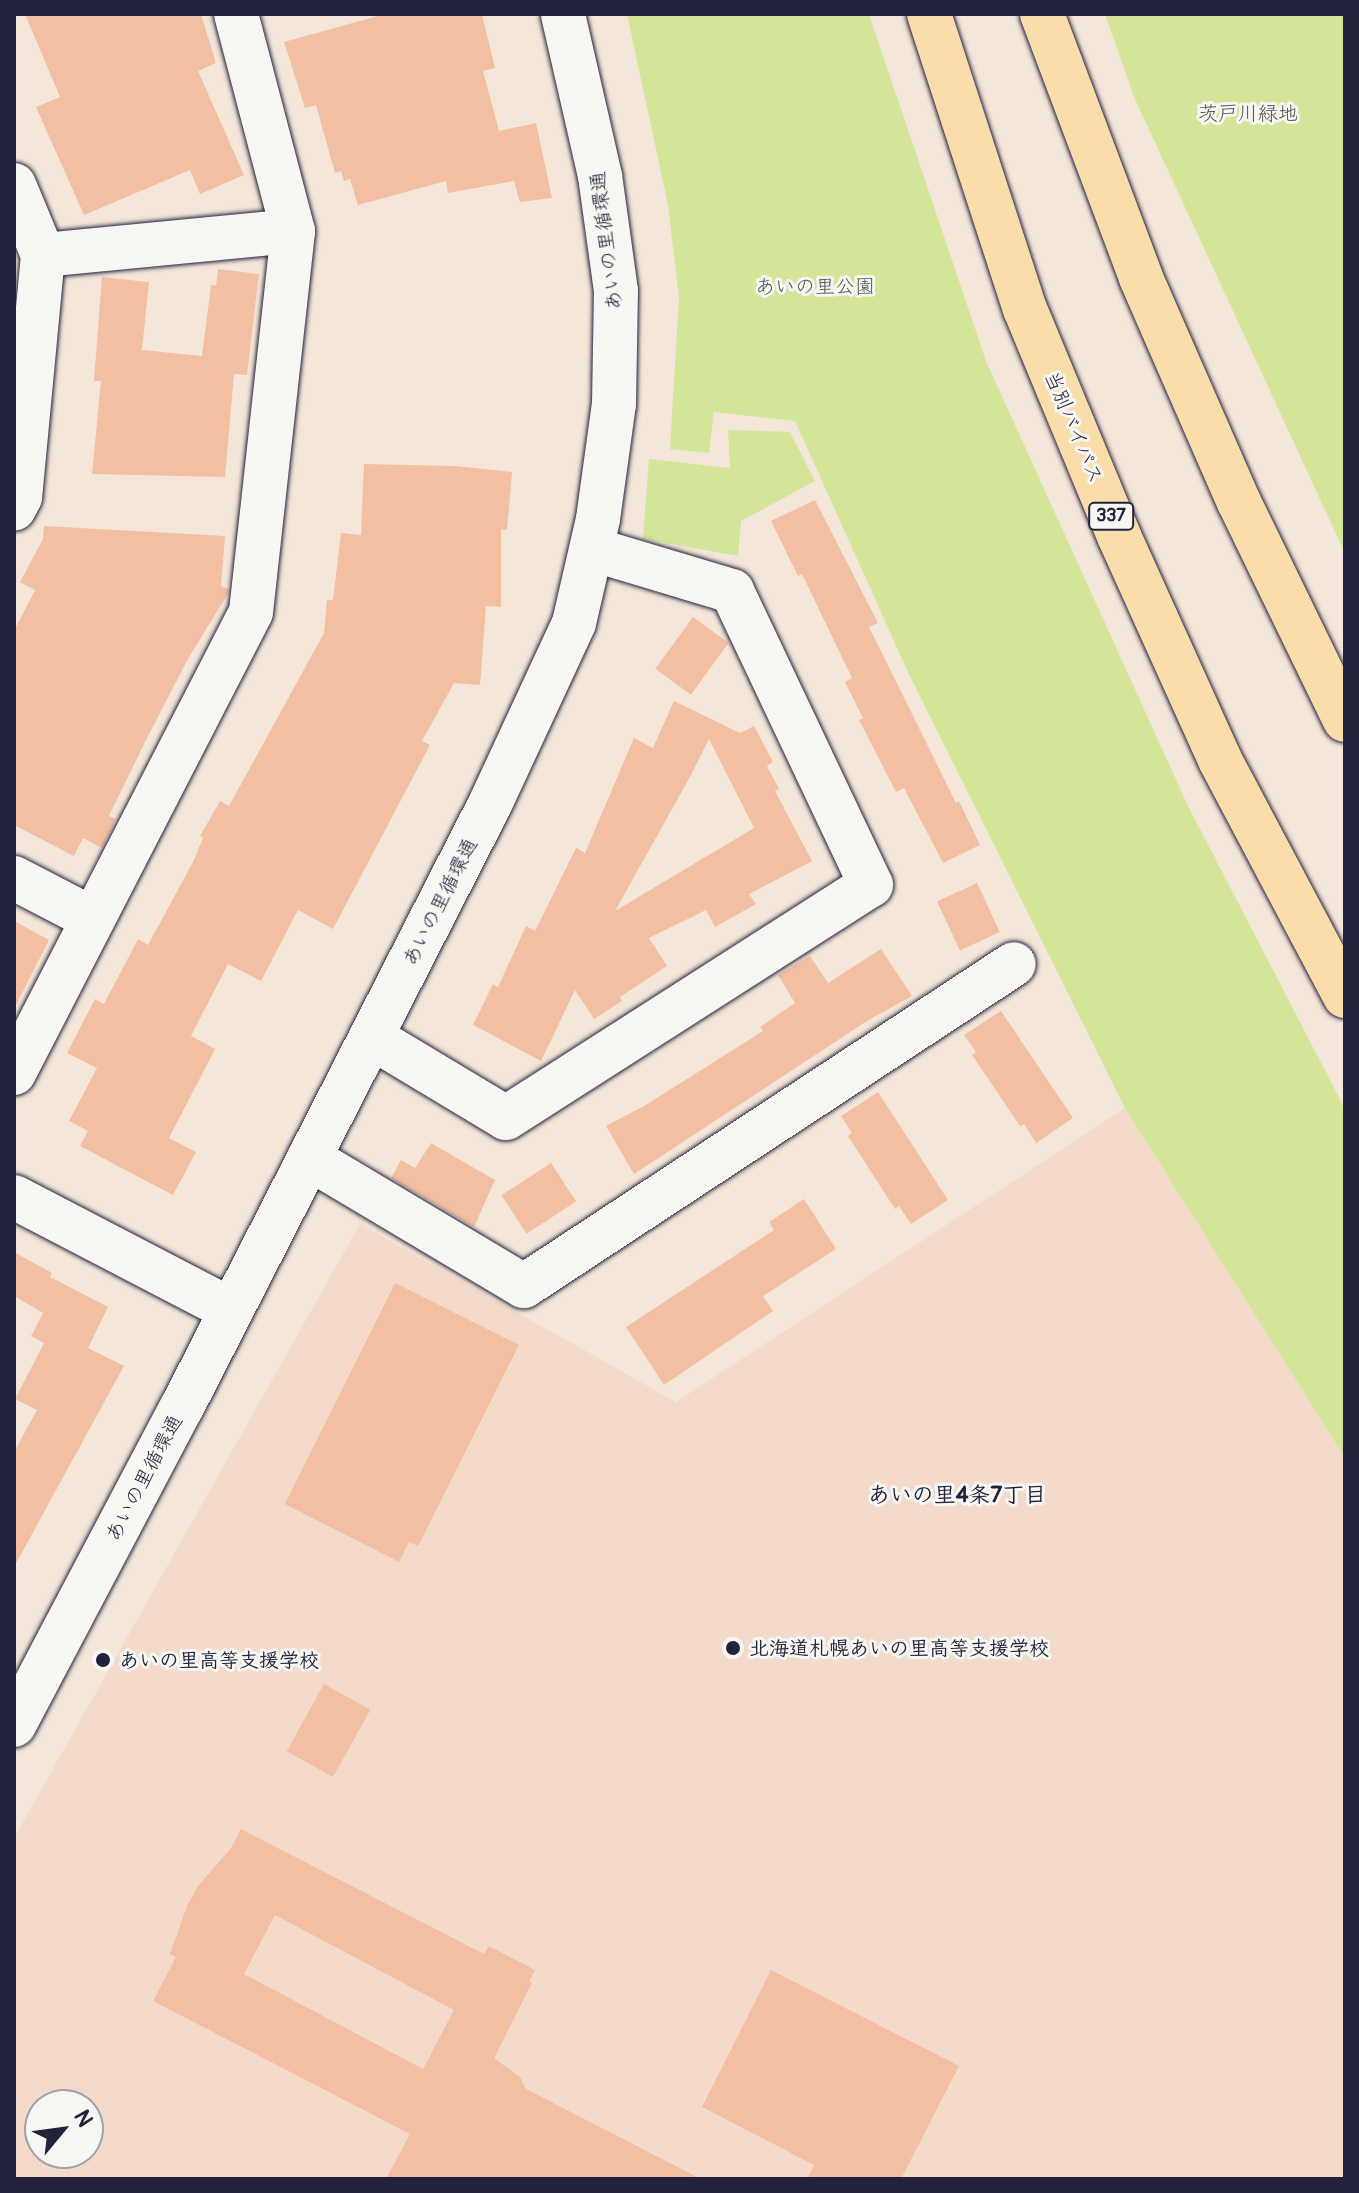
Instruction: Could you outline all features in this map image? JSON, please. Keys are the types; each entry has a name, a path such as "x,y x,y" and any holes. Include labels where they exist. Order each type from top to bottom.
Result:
{"highway":[{"name":"当別バイパス","path":"929,14 1025,309 1119,536 1220,760 1345,996"},
{"path":"1042,14 1147,292 1239,502 1345,720"}],"street":[{"path":"14,1073 251,612 293,231 236,14"},
{"name":"あいの里循環通","path":"14,1725 491,802 574,623 592,549 614,404 616,291 600,176 563,14"},
{"path":"14,185 43,255 20,497 14,509"},
{"path":"43,255 293,231"},
{"path":"371,1037 506,1118 871,885 732,591 592,549"},
{"path":"14,878 93,919"},
{"path":"309,1158 524,1286 1014,964"},
{"path":"14,1197 231,1310"}],"shaded area":[{"name":"北海道札幌あいの里高等支援学校","path":"1125,1108 1345,1458 1345,2179 14,2179 14,1838 360,1224 676,1402"}],"green space":[{"name":"あいの里公園","path":"627,14 869,14 986,361 1188,806 1345,1109 1345,1458 1125,1108 907,670 795,421 714,412 709,453 670,449 679,298 668,205"},
{"name":"茨戸川緑地","path":"1105,14 1345,14 1345,553 1134,97"},
{"path":"728,430 790,432 815,481 741,521 738,556 643,539 649,459 730,468"}],"building":[{"path":"25,14 201,14 216,63 198,71 244,175 200,194 190,170 84,215 36,107 60,97"},
{"path":"385,14 482,14 495,68 483,71 499,131 536,123 552,198 520,202 514,181 448,193 446,181 358,205 350,179 344,181 341,171 335,173 316,105 305,108 284,42"},
{"path":"218,269 259,274 247,375 234,374 225,477 92,474 101,381 94,381 102,277 149,282 142,350 202,356 211,285 216,286"},
{"path":"364,464 455,466 512,472 507,530 501,529 501,607 486,606 480,685 454,683 422,741 430,745 333,929 298,910 261,981 228,964 191,1036 215,1049 169,1138 196,1152 173,1195 80,1146 88,1131 69,1121 97,1068 67,1053 95,999 104,1004 138,939 148,945 193,862 203,838 200,836 220,801 229,806 324,633 327,600 333,600 341,533 361,535"},
{"path":"815,500 878,623 869,627 980,845 943,863 904,788 896,792 859,720 863,718 845,682 852,678 802,574 798,576 771,521"},
{"path":"44,526 225,536 221,586 228,589 228,594 189,657 145,742 109,816 116,819 102,848 83,838 74,856 14,825 14,631 35,590 20,582 43,539"},
{"path":"693,617 729,643 691,695 655,669"},
{"path":"674,701 740,733 754,726 773,762 767,766 779,789 775,791 812,861 749,894 756,904 715,927 706,910 649,938 667,966 620,997 622,1001 594,1019 575,990 541,1061 473,1025 493,984 498,987 526,926 535,931 576,848 585,853 634,738 653,748","holes":["709,739 754,828 615,911"]},
{"path":"977,883 1000,932 960,951 937,902"},
{"path":"14,921 49,940 14,1009"},
{"path":"881,949 912,996 867,1021 634,1174 606,1126 644,1106 763,1031 760,1027 795,1003 778,975 810,956 828,983"},
{"path":"1001,1011 1073,1118 1036,1143 1024,1124 1020,1126 972,1055 976,1052 964,1035"},
{"path":"878,1092 948,1200 911,1224 899,1206 895,1209 848,1136 852,1133 841,1116"},
{"path":"431,1143 495,1180 474,1227 391,1178 401,1160 415,1168"},
{"path":"551,1163 576,1202 527,1234 502,1195"},
{"path":"804,1199 836,1249 763,1296 773,1311 664,1385 626,1327 774,1230 769,1222"},
{"path":"14,1252 52,1273 50,1277 108,1307 88,1348 124,1366 14,1567 14,1452 37,1410 15,1399 44,1343 31,1336 43,1313 14,1296"},
{"path":"395,1283 519,1345 418,1546 409,1542 399,1562 285,1504"},
{"path":"324,1684 370,1710 333,1777 287,1751"},
{"path":"241,1829 484,1954 489,1946 535,1970 529,1982 532,1983 494,2058 520,2077 526,2089 701,2179 386,2179 410,2134 153,2001 176,1957 170,1954 187,1906 198,1886 232,1847","holes":["275,1915 454,2010 423,2069 244,1974"]},
{"path":"771,1970 959,2066 901,2179 807,2179 814,2165 702,2107"}],"place":[{"name":"北海道札幌あいの里高等支援学校","path":"733,1648"},
{"name":"あいの里高等支援学校","path":"103,1660"}],"district":[{"name":"あいの里4条7丁目","path":"957,1496"}]}
